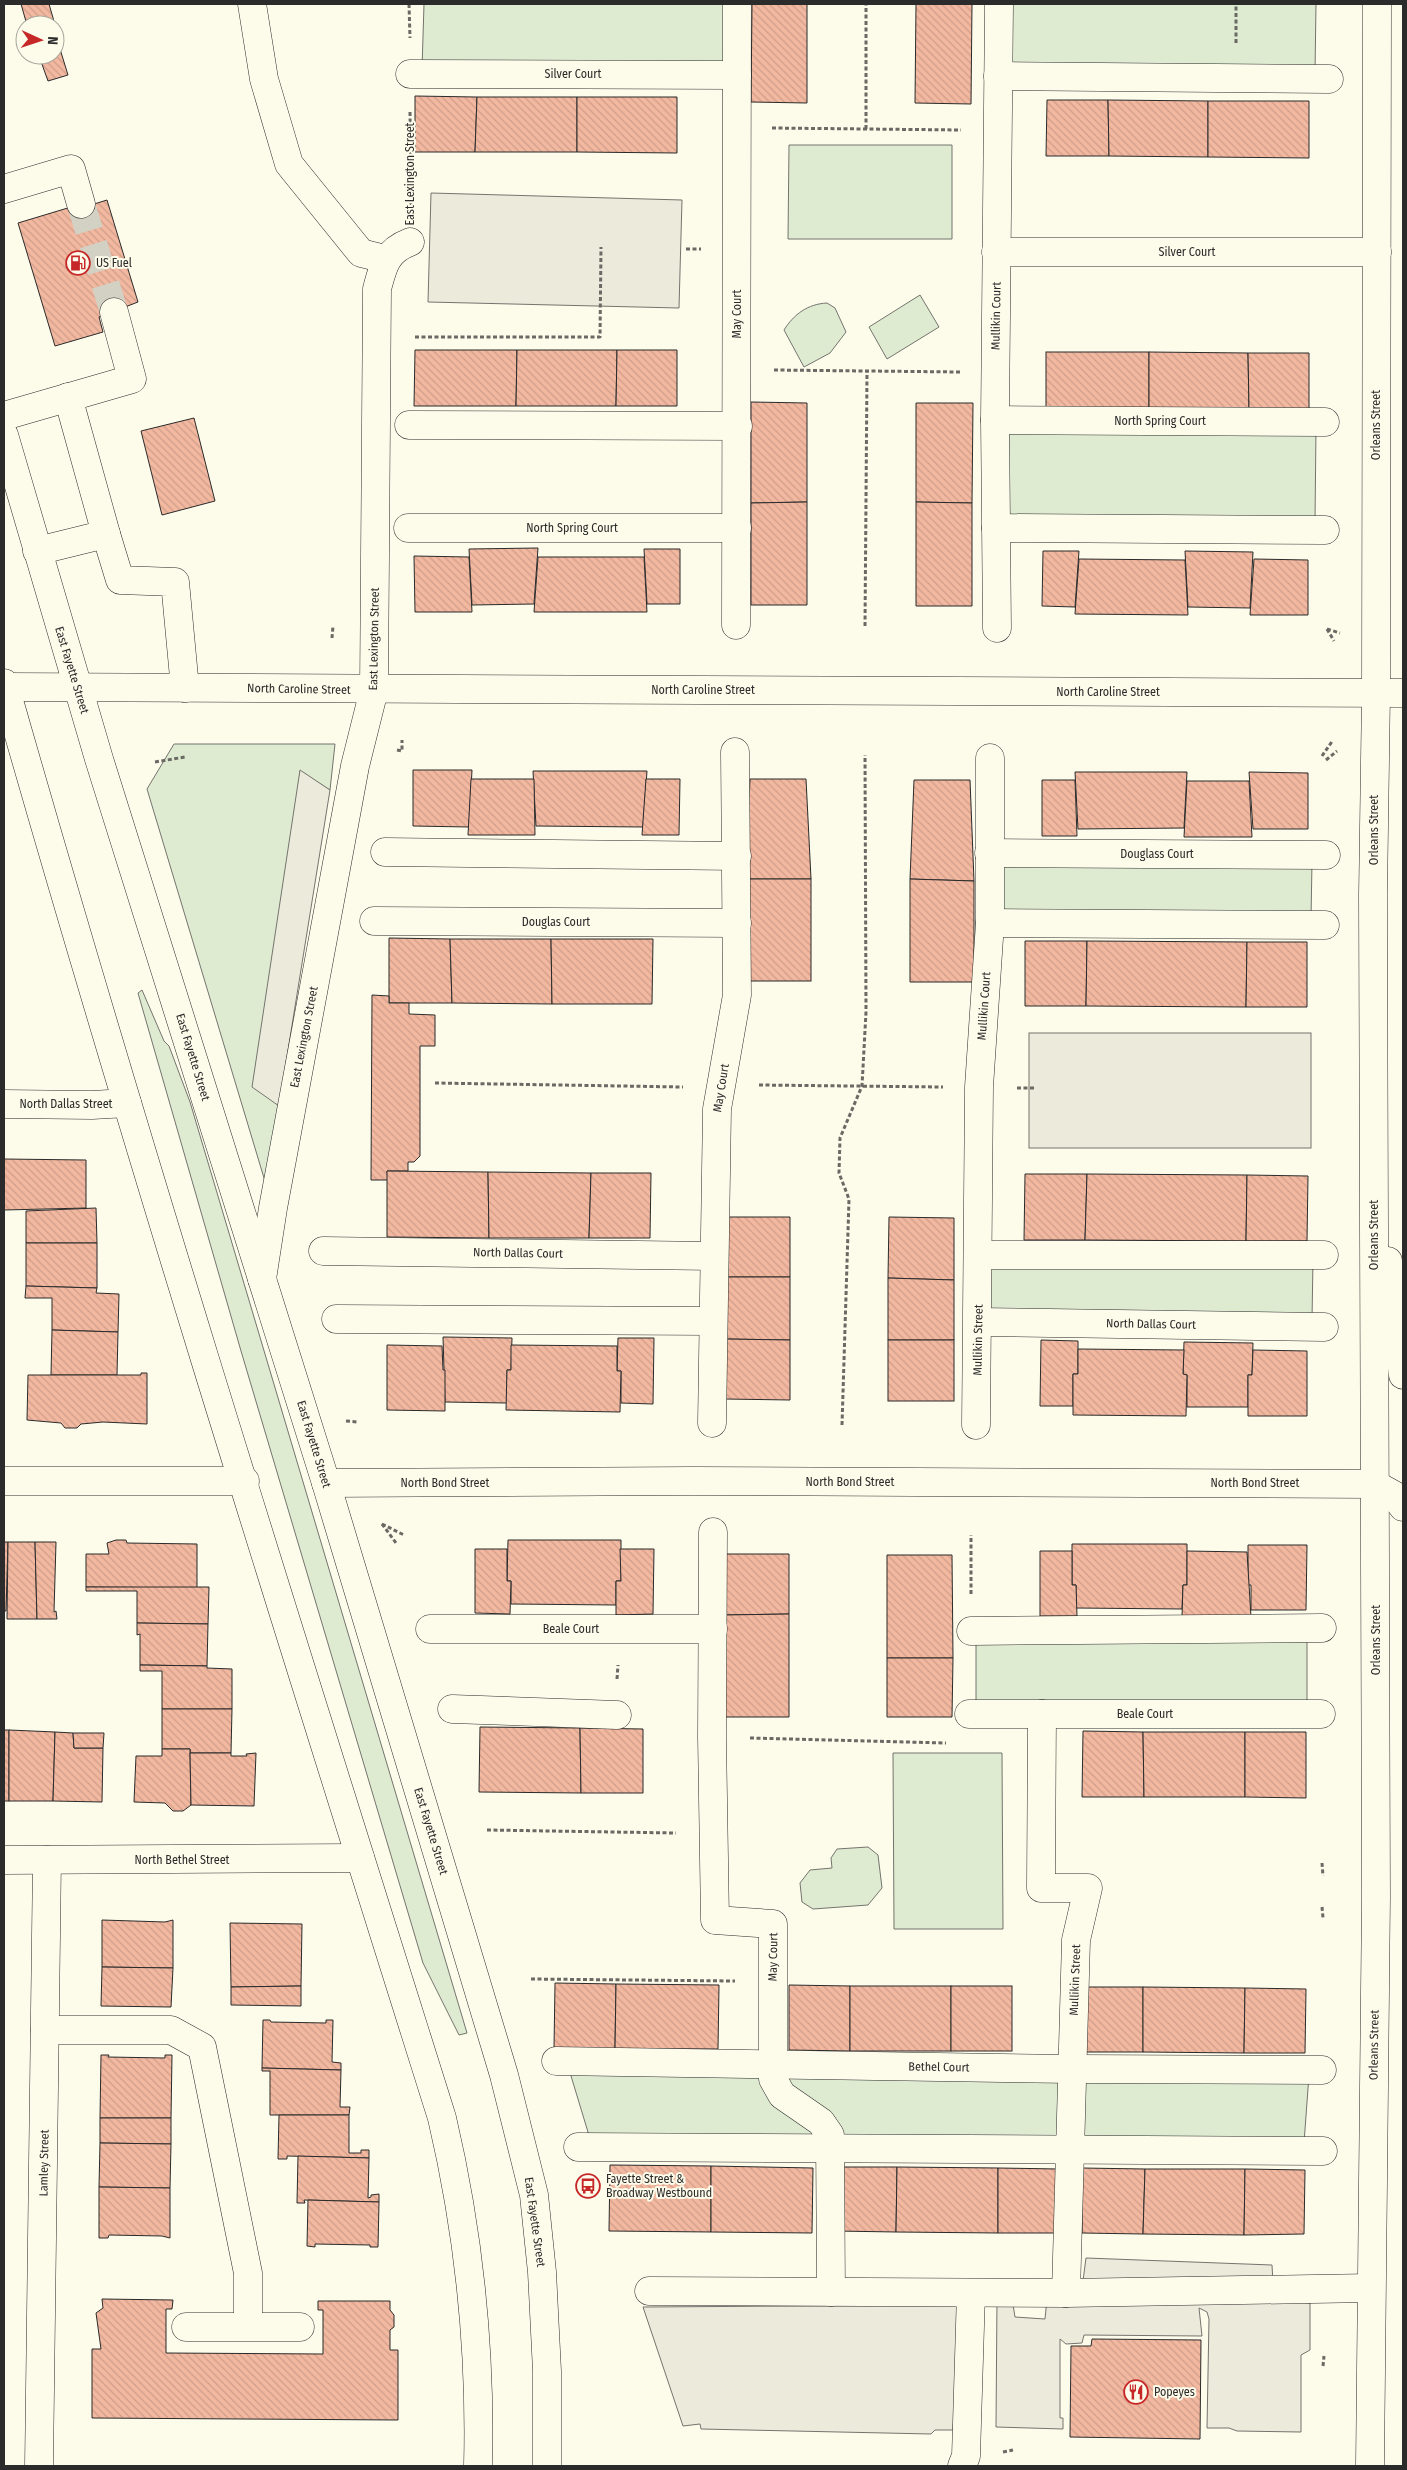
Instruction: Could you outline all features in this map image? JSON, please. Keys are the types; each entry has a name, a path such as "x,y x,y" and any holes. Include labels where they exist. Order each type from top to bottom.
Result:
{"street":[{"path":"252,4 264,79 289,164 361,253 385,259"},
{"name":"May Court","path":"736,625 738,426 737,4"},
{"name":"Mullikin Court","path":"997,628 995,372 999,4"},
{"name":"Orleans Street","path":"1370,2466 1370,2288 1376,1897 1374,1148 1377,4"},
{"name":"Silver Court","path":"410,74 737,75"},
{"path":"998,76 1329,79"},
{"path":"4,189 71,169 81,204"},
{"name":"East Lexington Street","path":"262,1279 273,1208 354,766 374,690 377,288 385,259 393,250 410,242"},
{"name":"Silver Court","path":"996,252 1377,252"},
{"path":"4,416 132,379 114,312"},
{"path":"68,397 120,580 175,582 185,688"},
{"name":"North Spring Court","path":"995,420 1326,422"},
{"path":"409,425 738,426"},
{"name":"East Fayette Street","path":"4,435 77,687 326,1483 504,2075 534,2195 542,2272 548,2371 548,2466"},
{"name":"North Spring Court","path":"408,528 737,528"},
{"path":"996,528 1325,530"},
{"path":"37,551 106,534"},
{"path":"4,686 22,754 127,1103 442,2118 459,2193 474,2305 478,2376 478,2466"},
{"name":"North Caroline Street","path":"4,686 374,690 1403,693"},
{"name":"May Court","path":"712,1424 716,1109 722,1085 737,995 735,752"},
{"name":"Mullikin Court","path":"979,1255 979,1087 990,923 990,758"},
{"path":"385,852 737,856"},
{"name":"Douglass Court","path":"989,853 1326,855"},
{"name":"Douglas Court","path":"374,921 737,923"},
{"path":"990,923 1325,925"},
{"name":"North Dallas Street","path":"4,1104 127,1103"},
{"path":"1374,1148 1403,1375"},
{"name":"North Dallas Court","path":"323,1251 713,1256"},
{"path":"979,1255 1324,1255"},
{"name":"Mullikin Street","path":"976,1425 979,1255"},
{"path":"336,1319 713,1321"},
{"name":"North Dallas Court","path":"978,1322 1324,1326"},
{"path":"4,1481 244,1481"},
{"name":"North Bond Street","path":"326,1483 703,1481 1374,1484"},
{"path":"1374,1484 1394,1495 1403,1507"},
{"name":"May Court","path":"713,1532 712,1737 715,1920 773,1924 773,2079 782,2096 821,2122 830,2135 831,2292"},
{"path":"970,1632 1322,1628"},
{"name":"Beale Court","path":"430,1629 713,1629"},
{"path":"452,1709 617,1715"},
{"name":"Beale Court","path":"969,1714 1321,1714"},
{"name":"Mullikin Street","path":"1042,1714 1041,1888 1088,1888 1076,1940 1066,2293"},
{"name":"North Bethel Street","path":"4,1860 360,1858"},
{"name":"Lamley Street","path":"39,2466 47,1860"},
{"path":"45,2030 171,2030 202,2047 248,2273 248,2326"},
{"name":"Bethel Court","path":"556,2060 1072,2069 1322,2070"},
{"path":"578,2147 1323,2151"},
{"path":"649,2291 1066,2293 1370,2288"},
{"path":"962,2466 966,2456 972,2292"},
{"path":"186,2327 300,2327"}],"path":[{"name":"East Lexington Street","path":"409,4 410,242"},
{"path":"866,4 866,129"},
{"path":"737,128 998,131"},
{"path":"409,337 600,337 601,247"},
{"path":"738,369 995,372"},
{"path":"865,626 867,372"},
{"path":"332,638 333,626"},
{"path":"1334,641 1327,628 1343,634"},
{"path":"1322,756 1333,740"},
{"path":"1326,760 1341,748"},
{"path":"842,1425 849,1198 839,1173 840,1138 862,1086 866,1012 865,755"},
{"path":"155,762 185,758"},
{"path":"435,1083 660,1088 722,1085 1036,1088"},
{"path":"396,1543 382,1524 404,1535"},
{"path":"617,1715 618,1629"},
{"path":"712,1737 952,1743"},
{"path":"487,1830 713,1835"},
{"path":"1322,1863 1322,1876"},
{"path":"1322,1907 1322,1918"},
{"path":"531,1979 772,1981"},
{"path":"1323,2366 1324,2356"}],"green space":[{"path":"424,4 731,4 731,69 422,69"},
{"path":"1005,4 1316,4 1315,73 1005,72"},
{"path":"789,145 952,145 952,239 788,239"},
{"path":"920,295 939,327 887,359 869,327"},
{"path":"827,303 835,308 846,332 830,353 804,367 784,330 792,319 802,311 814,305"},
{"path":"1000,428 1316,428 1315,522 1000,522"},
{"path":"174,744 335,744 330,790 300,771 279,1106 267,1188 147,789"},
{"path":"1001,861 1312,862 1311,919 1001,917"},
{"path":"142,990 164,1041 169,1046 190,1102 467,2033 459,2035 423,1963 241,1351 138,993"},
{"path":"982,1256 1313,1259 1312,1321 981,1318"},
{"path":"976,1633 1307,1634 1307,1708 976,1707"},
{"path":"893,1753 1002,1753 1003,1929 894,1929"},
{"path":"868,1847 878,1855 882,1888 868,1905 813,1909 802,1902 800,1883 810,1870 832,1868 831,1858 837,1849"},
{"path":"568,2066 1309,2075 1304,2143 591,2142"}],"shaded area":[{"path":"431,193 682,200 679,308 428,302"},
{"path":"300,770 330,790 279,1106 252,1087"},
{"path":"1029,1033 1311,1033 1311,1148 1029,1148"},
{"path":"1086,2258 1272,2265 1274,2300 1310,2303 1310,2350 1301,2355 1301,2432 1237,2431 1229,2428 1207,2428 1209,2319 1207,2312 1199,2308 1202,2336 1084,2335 1082,2343 1066,2344 1060,2339 1060,2418 1063,2418 1063,2429 996,2427 997,2298 1012,2298 1015,2317 1045,2319 1047,2299 1081,2296"},
{"path":"961,2305 953,2430 935,2430 931,2434 701,2429 700,2424 683,2426 643,2307"}],"building":[{"path":"21,4 49,4 52,15 24,15"},
{"path":"752,4 807,4 807,103 751,102"},
{"path":"916,4 972,4 971,104 915,103"},
{"path":"42,65 65,65 68,75 48,81"},
{"path":"415,96 477,97 475,152 415,152"},
{"path":"477,97 577,97 577,152 475,152"},
{"path":"577,97 677,97 677,153 577,152"},
{"path":"1047,100 1108,100 1109,156 1046,156"},
{"path":"1108,100 1208,101 1208,157 1109,156"},
{"path":"1208,101 1309,101 1309,158 1208,157"},
{"name":"US Fuel","path":"107,200 138,302 99,317 103,332 55,346 18,223 81,204 91,205"},
{"path":"415,350 517,350 516,406 414,406"},
{"path":"517,350 617,350 616,406 516,406"},
{"path":"617,350 677,350 677,406 616,406"},
{"path":"1046,352 1149,352 1149,408 1046,408"},
{"path":"1149,352 1248,353 1249,409 1149,408"},
{"path":"1248,353 1309,353 1309,409 1249,409"},
{"path":"751,402 807,403 807,502 751,503"},
{"path":"916,403 973,403 972,503 916,502"},
{"path":"194,418 215,501 162,515 141,431"},
{"path":"807,502 807,605 751,605 751,503"},
{"path":"916,502 972,503 972,606 916,606"},
{"path":"538,548 534,604 472,605 469,549"},
{"path":"644,549 680,549 680,604 647,604"},
{"path":"1043,551 1079,551 1075,607 1042,606"},
{"path":"1185,551 1253,552 1250,608 1188,607"},
{"path":"414,556 469,557 472,612 415,612"},
{"path":"538,557 644,557 647,612 534,612"},
{"path":"1079,559 1185,560 1188,615 1075,614"},
{"path":"1254,559 1308,560 1308,615 1250,615"},
{"path":"413,770 472,770 469,827 413,826"},
{"path":"533,771 647,771 643,827 536,826"},
{"path":"1075,772 1187,772 1184,828 1078,829"},
{"path":"1249,772 1308,773 1308,829 1253,829"},
{"path":"471,779 534,779 535,835 468,835"},
{"path":"646,779 680,779 679,835 642,835"},
{"path":"750,779 806,779 811,879 746,879"},
{"path":"914,780 970,780 974,881 910,879"},
{"path":"1042,780 1075,780 1077,836 1042,836"},
{"path":"1187,781 1249,781 1252,837 1184,837"},
{"path":"746,879 811,879 811,981 746,981"},
{"path":"910,879 974,881 974,982 910,982"},
{"path":"389,938 450,939 452,1003 389,1003"},
{"path":"450,939 551,939 552,1004 452,1003"},
{"path":"551,939 653,939 652,1004 552,1004"},
{"path":"1025,941 1087,941 1086,1006 1025,1006"},
{"path":"1087,941 1247,942 1246,1007 1086,1006"},
{"path":"1247,942 1307,942 1307,1007 1246,1007"},
{"path":"372,995 389,996 389,1003 409,1003 409,1014 435,1015 435,1046 420,1046 420,1156 414,1162 408,1162 408,1171 387,1171 388,1180 371,1180"},
{"path":"4,1159 86,1160 86,1208 4,1210"},
{"path":"387,1171 488,1172 489,1238 387,1237"},
{"path":"488,1172 591,1173 589,1238 489,1238"},
{"path":"591,1173 651,1173 650,1238 589,1238"},
{"path":"1025,1174 1087,1174 1085,1240 1024,1240"},
{"path":"1087,1174 1247,1175 1246,1241 1085,1240"},
{"path":"1247,1175 1308,1176 1307,1241 1246,1241"},
{"path":"96,1208 97,1243 26,1243 26,1211"},
{"path":"725,1217 790,1217 790,1277 724,1277"},
{"path":"889,1217 954,1218 954,1280 888,1278"},
{"path":"26,1243 97,1243 97,1288 26,1286"},
{"path":"724,1277 790,1277 790,1340 725,1339"},
{"path":"888,1278 954,1280 954,1340 888,1340"},
{"path":"26,1286 97,1288 96,1293 119,1294 118,1332 52,1330 52,1298 25,1298"},
{"path":"52,1330 118,1332 117,1375 51,1375"},
{"path":"443,1337 512,1338 511,1370 507,1370 507,1403 445,1402"},
{"path":"618,1338 654,1338 653,1404 621,1403 621,1371 617,1371"},
{"path":"725,1339 790,1340 790,1400 725,1399"},
{"path":"888,1340 954,1340 954,1401 888,1401"},
{"path":"1041,1340 1078,1341 1078,1374 1073,1374 1073,1406 1040,1406"},
{"path":"1184,1342 1253,1343 1252,1375 1248,1375 1248,1407 1187,1407 1187,1375 1183,1374"},
{"path":"387,1345 442,1346 443,1370 445,1370 445,1411 387,1410"},
{"path":"511,1345 617,1346 617,1371 621,1371 620,1412 506,1410 507,1370 511,1370"},
{"path":"1078,1349 1184,1350 1183,1374 1187,1375 1186,1416 1073,1415 1073,1374 1078,1374"},
{"path":"1253,1350 1307,1351 1307,1416 1248,1416 1248,1375 1252,1375"},
{"path":"141,1373 147,1373 147,1424 103,1422 81,1424 77,1428 65,1428 61,1423 27,1420 28,1375 141,1375"},
{"path":"116,1540 126,1540 127,1543 197,1544 197,1588 86,1587 86,1554 109,1554 107,1543"},
{"path":"508,1540 621,1540 621,1581 616,1581 616,1605 511,1604 511,1581 507,1581"},
{"path":"4,1542 8,1542 6,1611 4,1611"},
{"path":"8,1542 35,1542 37,1619 7,1619"},
{"path":"35,1542 56,1542 54,1612 56,1611 57,1619 37,1619"},
{"path":"1072,1544 1187,1544 1187,1585 1183,1585 1182,1609 1076,1608 1076,1585 1072,1585"},
{"path":"1248,1545 1307,1545 1306,1610 1251,1610 1251,1585 1248,1585"},
{"path":"475,1549 507,1549 507,1581 511,1581 510,1614 475,1613"},
{"path":"620,1549 654,1549 653,1614 616,1615 616,1581 621,1581"},
{"path":"1040,1551 1072,1551 1072,1585 1076,1585 1077,1616 1040,1616"},
{"path":"1187,1551 1247,1552 1251,1617 1182,1617 1183,1585 1187,1585"},
{"path":"724,1554 789,1554 789,1614 723,1615"},
{"path":"887,1555 952,1555 953,1658 887,1658"},
{"path":"86,1587 209,1587 208,1624 137,1623 137,1591 86,1591"},
{"path":"789,1614 789,1717 724,1717 723,1615"},
{"path":"137,1623 208,1624 207,1666 140,1665 140,1634 137,1635"},
{"path":"887,1658 953,1658 952,1717 887,1717"},
{"path":"140,1665 207,1666 207,1668 232,1669 232,1709 162,1709 162,1671 140,1671"},
{"path":"162,1709 232,1709 231,1753 190,1753 190,1749 162,1749"},
{"path":"480,1727 580,1728 581,1793 479,1792"},
{"path":"580,1728 643,1729 643,1793 581,1793"},
{"path":"4,1730 9,1730 9,1801 4,1801"},
{"path":"9,1730 55,1732 53,1801 9,1801"},
{"path":"1083,1731 1143,1732 1144,1797 1082,1797"},
{"path":"55,1732 73,1733 74,1748 103,1748 102,1802 53,1801"},
{"path":"1143,1732 1245,1732 1245,1797 1144,1797"},
{"path":"1245,1732 1306,1732 1306,1798 1245,1797"},
{"path":"73,1733 104,1733 103,1748 74,1748"},
{"path":"162,1749 190,1749 191,1805 183,1811 173,1811 165,1803 134,1802 136,1756 162,1756"},
{"path":"190,1753 231,1753 231,1756 247,1756 246,1754 256,1753 254,1806 191,1805"},
{"path":"102,1920 165,1922 173,1920 173,1968 102,1967"},
{"path":"230,1923 302,1924 301,1986 231,1987"},
{"path":"102,1967 173,1968 171,2007 101,2006"},
{"path":"555,1983 616,1984 615,2049 554,2049"},
{"path":"616,1984 719,1985 718,2049 615,2049"},
{"path":"789,1985 850,1986 850,2051 789,2050"},
{"path":"301,1986 301,2006 231,2005 231,1987"},
{"path":"850,1986 951,1986 951,2051 850,2051"},
{"path":"951,1986 1012,1986 1012,2051 951,2051"},
{"path":"1083,1987 1143,1987 1143,2052 1083,2052"},
{"path":"1143,1987 1245,1988 1244,2053 1143,2052"},
{"path":"1245,1988 1306,1989 1305,2053 1244,2053"},
{"path":"263,2020 270,2020 271,2022 326,2023 326,2020 333,2020 332,2062 341,2063 341,2070 262,2068"},
{"path":"101,2055 109,2055 108,2057 165,2058 165,2055 172,2055 171,2118 100,2118"},
{"path":"262,2068 341,2070 340,2107 350,2107 349,2115 270,2115 270,2071 262,2071"},
{"path":"279,2115 349,2115 349,2153 361,2153 361,2150 369,2150 369,2158 287,2156 287,2159 278,2159"},
{"path":"100,2118 171,2118 171,2144 100,2143"},
{"path":"100,2143 171,2144 170,2188 99,2187"},
{"path":"298,2156 369,2158 368,2198 371,2195 379,2194 379,2202 304,2200 305,2203 297,2203"},
{"path":"610,2165 711,2166 711,2232 609,2231"},
{"path":"711,2166 813,2168 812,2233 711,2232"},
{"path":"837,2167 897,2167 896,2232 836,2231"},
{"path":"897,2167 998,2168 998,2233 896,2232"},
{"path":"998,2168 1059,2169 1059,2233 998,2233"},
{"path":"1082,2168 1145,2169 1143,2234 1082,2233"},
{"path":"1145,2169 1245,2169 1244,2235 1143,2234"},
{"path":"1245,2169 1305,2170 1304,2234 1244,2235"},
{"path":"99,2187 170,2188 170,2238 162,2236 109,2235 108,2238 99,2238"},
{"path":"308,2200 379,2202 378,2247 370,2247 370,2245 315,2244 315,2247 307,2246"},
{"path":"102,2299 173,2300 172,2309 166,2309 166,2353 323,2354 323,2310 318,2310 318,2301 390,2301 390,2310 394,2315 394,2327 390,2330 390,2350 398,2350 398,2420 92,2418 92,2349 101,2349 96,2313 103,2308"},
{"name":"Popeyes","path":"1092,2339 1201,2340 1200,2439 1070,2437 1071,2346 1091,2346"}],"tunnel":[{"path":"81,204 114,312"}],"place":[{"name":"US Fuel","path":"78,263"},
{"name":"Fayette Street & Broadway Westbound","path":"588,2186"},
{"name":"Popeyes","path":"1136,2392"}]}
